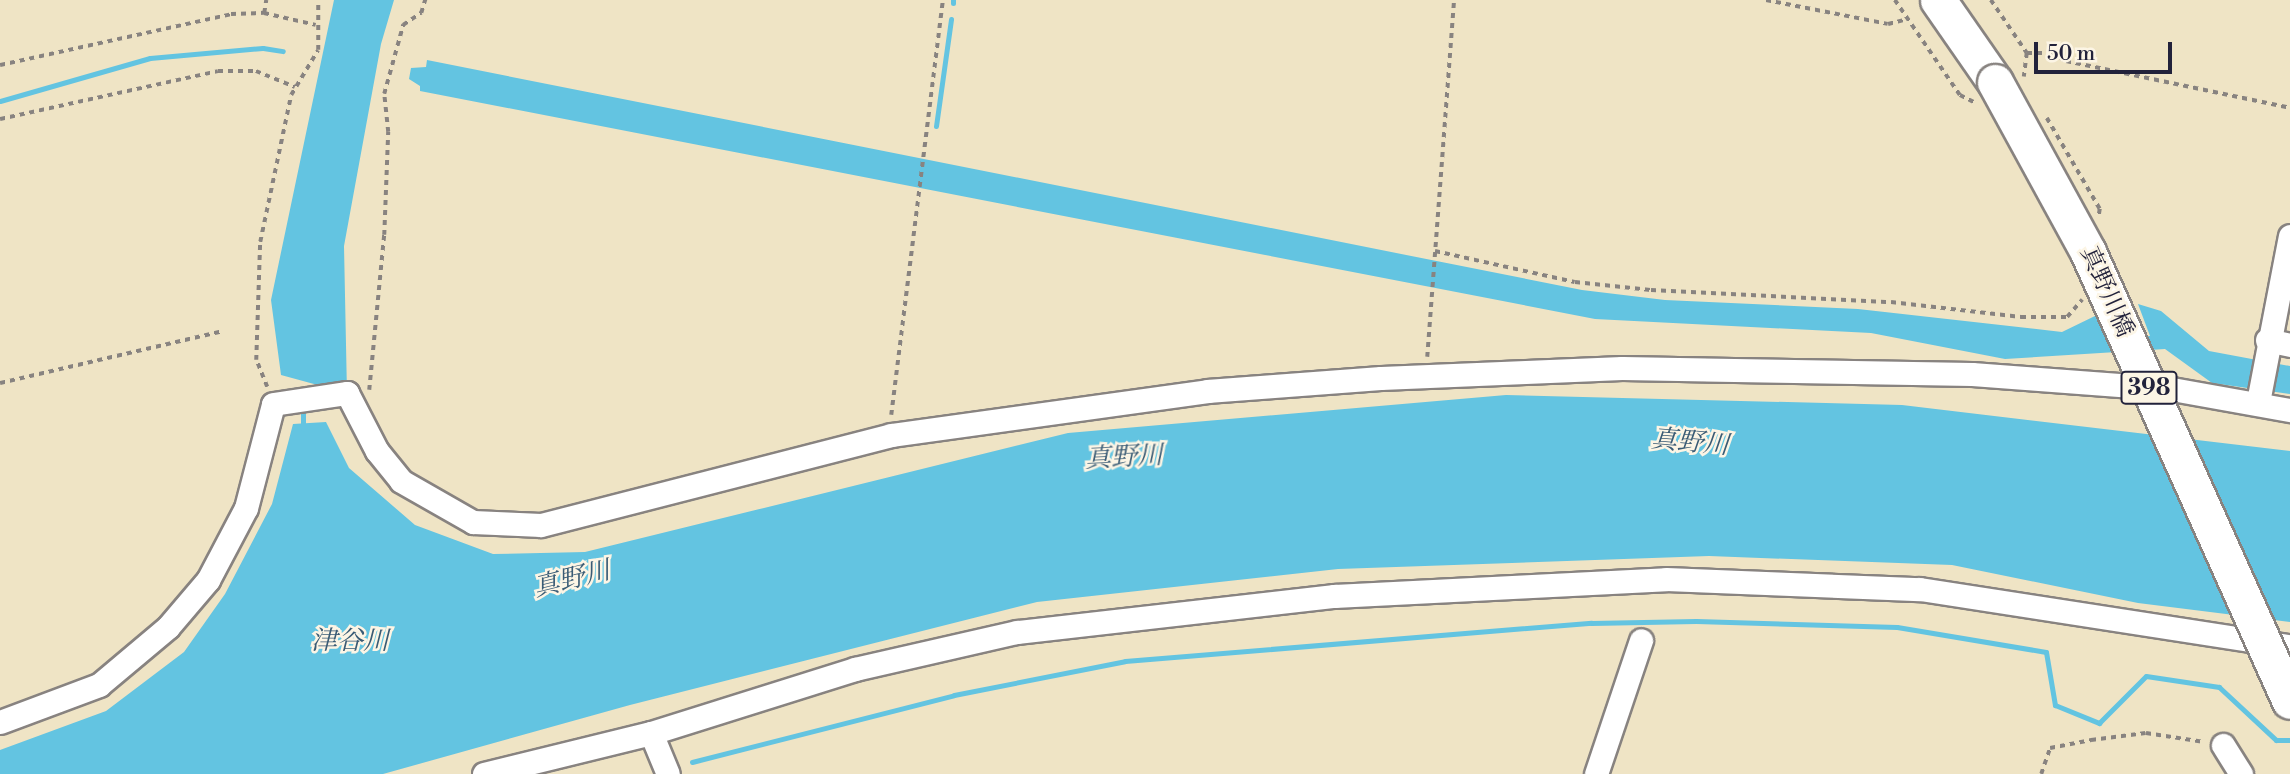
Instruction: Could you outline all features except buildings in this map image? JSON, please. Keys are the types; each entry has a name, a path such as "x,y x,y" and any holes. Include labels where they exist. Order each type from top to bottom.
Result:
{"highway":[{"name":"398","path":"1938,0 1988,94"},
{"name":"真野川橋","path":"1988,94 2046,167 2088,252 2290,701"}],"street":[{"path":"2258,402 2266,349 2290,236"},
{"path":"2266,349 2290,345"},
{"path":"0,722 99,685 168,627 208,580 246,508 281,402 347,393 377,451 401,481 473,522 541,525 891,435 1207,391 1426,376 1622,368 1825,369 2025,378 2172,389 2258,402 2290,410"},
{"path":"484,774 554,764 855,669 1017,632 1389,593 1666,579 1920,589 2290,646"},
{"path":"1596,774 1641,640"},
{"path":"651,733 668,774"},
{"path":"2223,745 2241,774"}],"path":[{"path":"264,13 266,0"},
{"path":"281,402 256,359 255,292 262,229 295,87 315,58 318,0"},
{"path":"347,393 369,391 384,235 388,132 384,94 403,25 421,13 425,0"},
{"path":"891,435 891,408 926,155 943,0"},
{"path":"1426,376 1454,0"},
{"path":"1766,0 1888,24 1908,19"},
{"path":"1895,0 1960,95 1988,94"},
{"path":"0,65 180,22 264,13 317,26"},
{"path":"2027,53 2051,53 2066,61 2290,107"},
{"path":"0,119 218,71 256,71 295,87"},
{"path":"1435,251 1575,282 1891,302 2021,317 2067,317 2085,297 2081,289"},
{"path":"0,383 220,332"},
{"path":"2041,774 2050,748 2091,740 2146,733 2223,745"}],"water":[{"path":"334,0 394,0 381,44 344,246 347,393 281,375 271,300"},
{"path":"427,60 1582,290 1665,300 1858,309 2062,332 2097,315 2109,337 2150,336 2138,304 2161,311 2209,351 2290,366 2290,394 2212,383 2165,349 2005,359 1871,333 1595,319 420,91 420,86 409,79 411,68 426,67"},
{"name":"津谷川","path":"1506,395 1902,405 2290,451 2290,622 2138,603 1952,565 1709,556 1338,569 1037,602 630,705 383,774 0,774 0,750 106,711 184,652 225,594 272,504 293,424 326,422 349,468 415,525 493,554 585,552 1068,433"}],"waterway":[{"path":"936,126 951,19"},
{"path":"0,101 150,58 263,48 283,51"},
{"path":"303,407 303,429"},
{"path":"692,762 954,695 1125,661 1591,623 1696,621 1897,627 2046,652 2055,705 2099,723 2146,676 2219,687 2276,740 2290,740"}],"water label":[{"name":"真野川","path":"1690,443"},
{"name":"真野川","path":"1124,458"},
{"name":"真野川","path":"572,580"}]}
